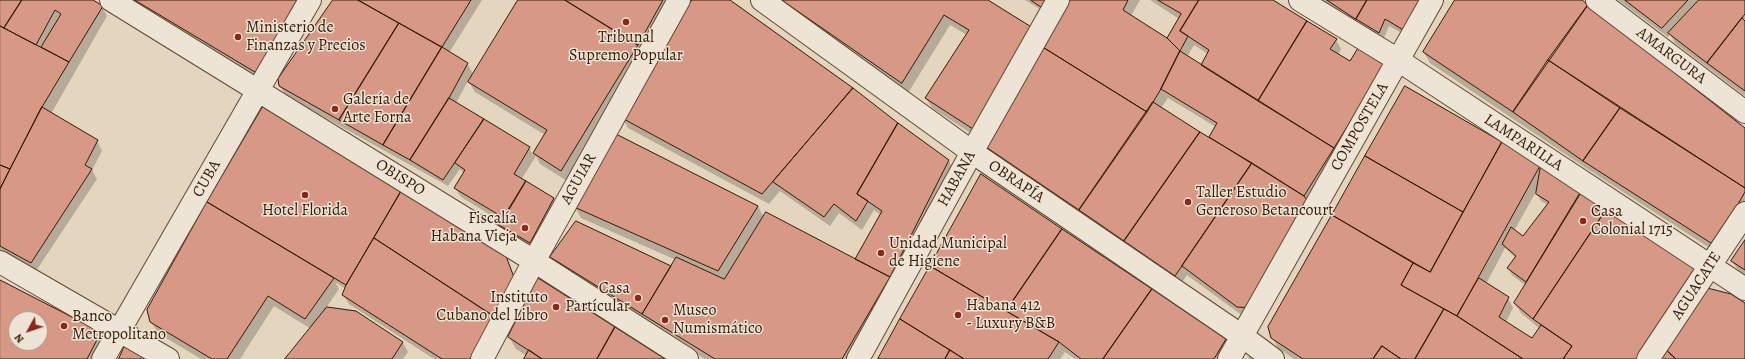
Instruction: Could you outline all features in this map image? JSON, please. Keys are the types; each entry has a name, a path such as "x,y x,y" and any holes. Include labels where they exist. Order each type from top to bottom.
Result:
{"street":[{"name":"OBISPO","path":"111,0 534,261 687,359"},
{"name":"CUBA","path":"103,359 310,0"},
{"name":"AGUIAR","path":"482,359 534,261 679,0"},
{"name":"OBRAPÍA","path":"762,0 972,152 1242,336 1273,359"},
{"name":"HABANA","path":"858,359 1058,0"},
{"name":"LAMPARILLA","path":"1300,0 1398,60 1745,289"},
{"name":"COMPOSTELA","path":"1229,359 1432,0"},
{"name":"AMARGURA","path":"1597,0 1745,112"},
{"name":"AGUACATE","path":"1648,359 1745,213"},
{"path":"0,262 168,359"}],"building":[{"path":"0,0 22,0 4,28 0,26"},
{"path":"22,0 93,0 103,6 69,62 41,47 61,14 55,10 36,45 4,28"},
{"name":"Ministerio de Finanzas y Precios","path":"135,0 301,0 259,74"},
{"path":"333,0 358,0 399,23 339,120 279,86 278,79"},
{"path":"358,0 471,0 442,47"},
{"path":"518,0 565,0 638,45 561,171 533,153 547,130 468,82"},
{"name":"Tribunal Supremo Popular","path":"565,0 663,0 638,45"},
{"path":"692,0 730,0 853,88 762,194 620,117"},
{"path":"782,0 988,0 1033,28 973,129 925,98 969,30 944,15 902,83"},
{"path":"1031,0 1052,0 1046,10"},
{"path":"1067,0 1128,0 1123,10 1167,38 1180,51 1161,89 1147,112 1041,46"},
{"path":"1158,0 1199,0 1180,31 1188,36 1180,51 1167,38 1181,14"},
{"path":"1199,0 1273,0 1307,21 1258,101 1201,65 1209,50 1180,31"},
{"path":"1327,0 1367,0 1356,19"},
{"path":"1367,0 1423,0 1405,31 1385,19 1379,33 1356,19"},
{"path":"1455,0 1582,0 1588,5 1513,112 1423,52"},
{"path":"1625,0 1688,0 1662,28"},
{"path":"1699,0 1745,0 1745,14 1707,63 1668,33"},
{"path":"1588,5 1745,128 1745,188 1548,60"},
{"path":"1742,18 1745,21 1745,91 1707,63"},
{"path":"1307,21 1337,39 1330,49 1350,61 1358,48 1385,65 1334,148 1258,101"},
{"path":"399,23 442,47 383,145 339,120"},
{"path":"0,26 69,62 42,107 10,169 0,165"},
{"path":"1041,46 1147,112 1079,210 986,147"},
{"path":"442,47 468,63 449,98 410,160 383,145"},
{"path":"1180,51 1334,148 1304,196 1209,137 1217,123 1161,89"},
{"path":"1548,60 1620,108 1583,161 1513,112"},
{"path":"1405,86 1502,142 1463,212 1365,156"},
{"path":"853,88 898,123 857,194 868,201 856,221 834,204 824,217 773,182"},
{"path":"449,98 484,119 443,180 410,160"},
{"path":"1153,102 1200,132 1124,241 1079,210"},
{"name":"Hotel Florida","path":"264,105 403,188 346,285 207,202"},
{"path":"42,107 98,140 85,165 92,169 31,263 0,246 0,189"},
{"path":"1620,108 1745,188 1745,192 1714,245 1583,161"},
{"path":"484,119 530,147 514,174 526,181 504,218 454,188 465,170 455,163"},
{"path":"898,123 949,160 890,277 855,259 882,211 857,194"},
{"path":"612,132 758,206 718,271 574,207"},
{"name":"Taller Estudio Generoso Betancourt","path":"1200,132 1252,163 1175,276 1124,241"},
{"path":"1502,142 1541,164 1457,316 1401,285 1413,263 1430,272"},
{"path":"1365,156 1463,212 1430,272 1332,215"},
{"path":"1252,163 1304,196 1310,204 1254,308 1237,307 1182,266"},
{"path":"0,165 10,169 0,189"},
{"path":"1541,165 1581,191 1526,282 1507,268 1516,256 1502,244 1511,227 1523,236 1549,202 1536,194"},
{"path":"981,174 1062,229 1006,311 930,266"},
{"path":"526,181 554,198 530,243 499,225"},
{"path":"403,188 506,256 515,280 495,317 374,238"},
{"path":"1583,190 1600,200 1595,208 1603,214 1533,319 1514,303"},
{"path":"1600,200 1703,269 1643,359 1563,359 1572,346 1533,319 1603,214 1595,208"},
{"path":"207,202 334,278 305,319 268,296 227,359 212,359 150,322 147,310"},
{"path":"766,212 890,277 842,359 715,359 642,314 676,257 724,279"},
{"path":"1332,215 1413,263 1401,285 1444,309 1415,359 1401,359 1382,346 1373,359 1303,359 1271,338 1268,327"},
{"path":"576,221 671,266 642,314 550,257"},
{"path":"1062,229 1152,289 1103,359 1081,359 1059,342 1006,311"},
{"path":"374,238 495,317 474,359 442,359 342,295 346,285"},
{"path":"1745,240 1745,270 1731,261"},
{"name":"Habana 412 - Luxury B&B","path":"930,266 1059,342 1048,359 964,359 900,319"},
{"path":"538,278 615,327 597,359 542,359 508,337"},
{"path":"1479,278 1509,297 1499,317 1532,338 1541,325 1572,346 1563,359 1523,359 1457,316"},
{"name":"Banco Metropolitano","path":"0,280 101,332 87,359 0,359"},
{"path":"1707,288 1731,294 1745,303 1745,359 1676,359 1665,349"},
{"path":"1152,289 1226,339 1214,359 1103,359"},
{"path":"327,307 356,311 403,342 392,359 285,359"},
{"path":"1444,309 1457,316 1523,359 1415,359"},
{"path":"900,319 950,350 945,359 878,359"},
{"path":"615,327 665,359 597,359"},
{"path":"126,343 154,359 119,359"},
{"path":"1382,346 1401,359 1373,359"},
{"path":"1665,349 1676,359 1658,359"},
{"path":"529,350 542,359 524,359"},
{"path":"950,350 964,359 945,359"}],"place":[{"name":"Tribunal Supremo Popular","path":"626,22"},
{"name":"Ministerio de Finanzas y Precios","path":"238,37"},
{"name":"Galería de Arte Forna","path":"335,109"},
{"name":"Hotel Florida","path":"305,195"},
{"name":"Taller Estudio Generoso Betancourt","path":"1188,202"},
{"name":"Casa Colonial 1715","path":"1583,221"},
{"name":"Fiscalía Habana Vieja","path":"525,228"},
{"name":"Unidad Municipal de Higiene","path":"881,253"},
{"name":"Casa Partícular","path":"638,298"},
{"name":"Instituto Cubano del Libro","path":"556,307"},
{"name":"Habana 412 - Luxury B&B","path":"958,315"},
{"name":"Museo Numismático","path":"665,320"},
{"name":"Banco Metropolitano","path":"64,326"}]}
